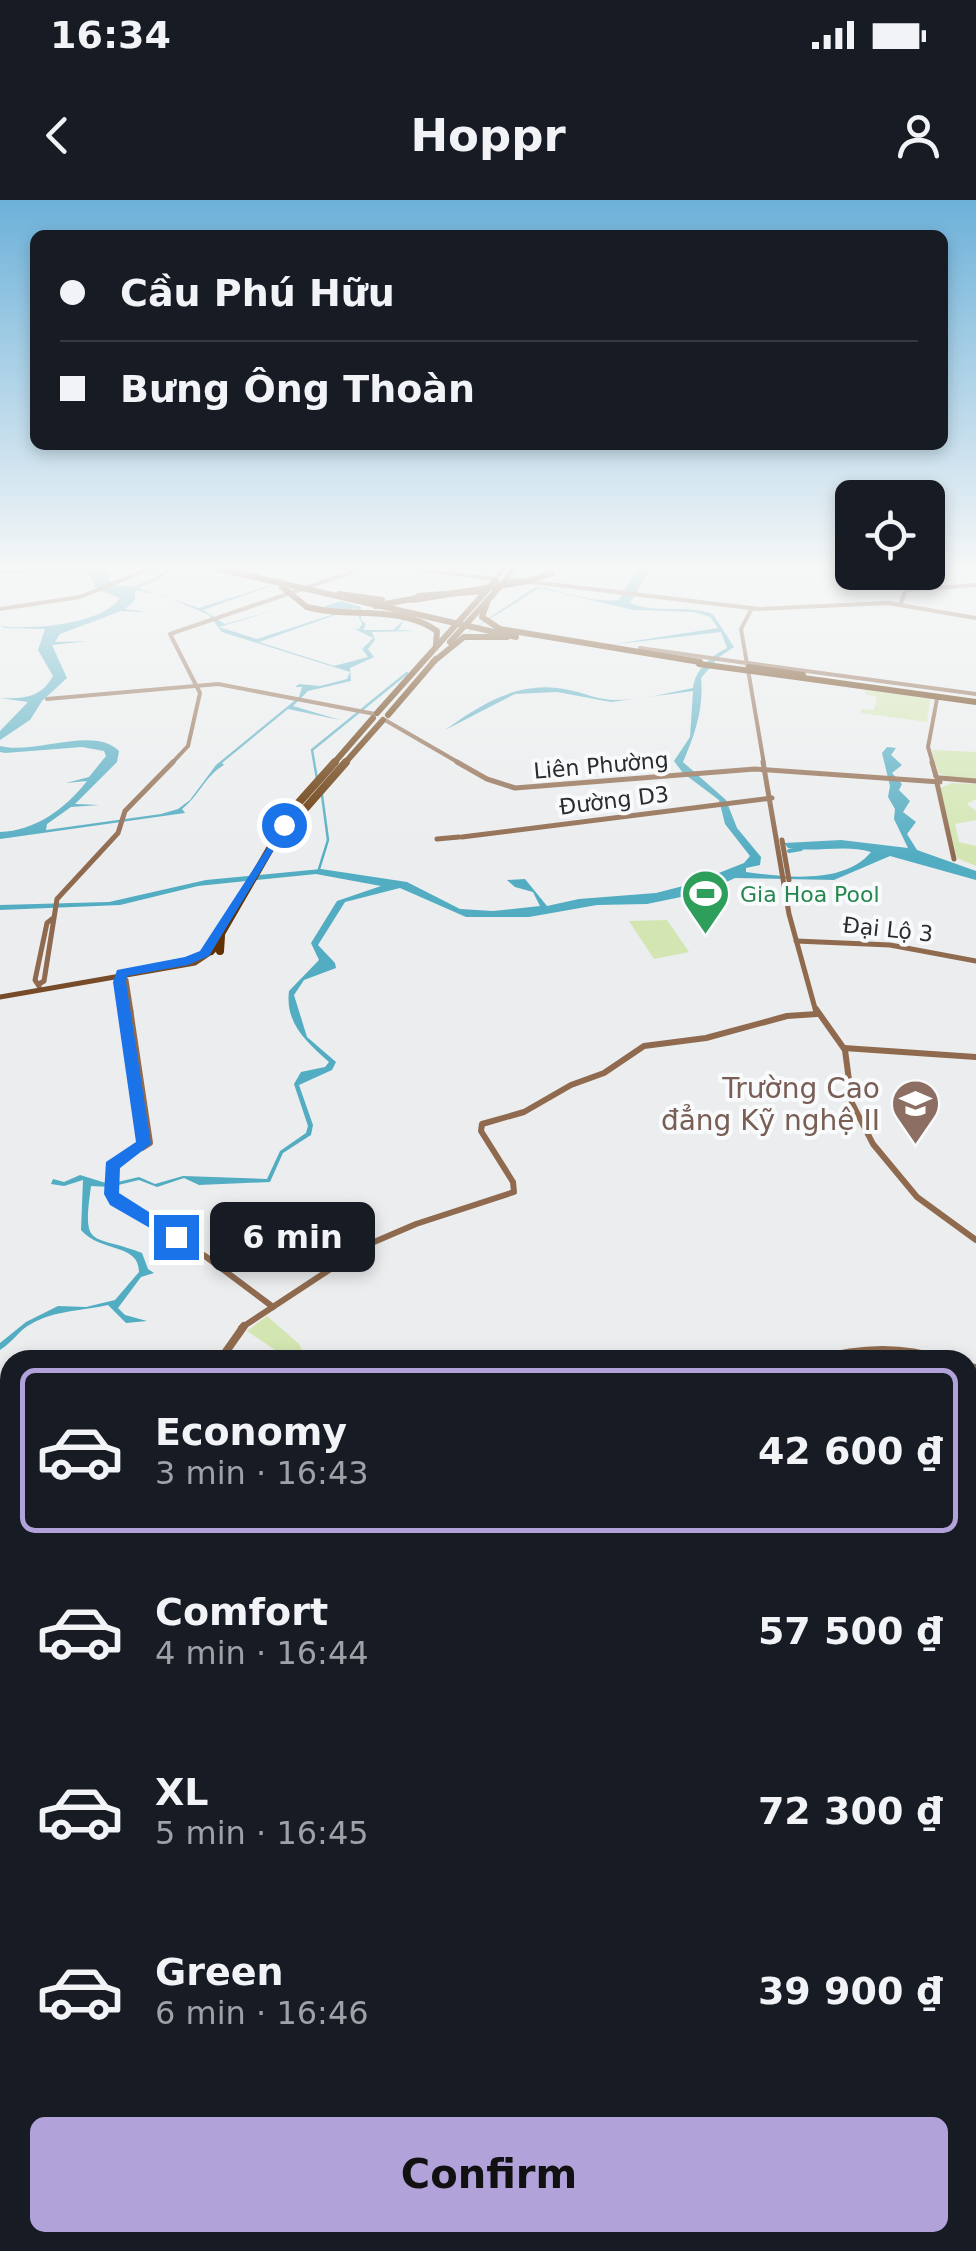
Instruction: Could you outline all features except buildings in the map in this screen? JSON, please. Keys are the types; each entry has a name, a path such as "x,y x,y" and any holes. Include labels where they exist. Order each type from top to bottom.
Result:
{"highway":[{"path":"273,845 424,665"},
{"path":"218,941 295,807 431,665"},
{"path":"725,665 976,700"},
{"path":"748,667 876,688"},
{"path":"748,667 892,690"},
{"path":"796,676 976,700"},
{"path":"907,692 935,699 976,700"},
{"path":"331,765 344,764"}],"main road":[{"path":"333,777 381,716"},
{"path":"3,995 188,961 218,941"},
{"path":"3,995 192,966 218,941"}],"street":[{"path":"39,987 44,982 56,923 52,918 56,903 188,746 200,702 198,686 186,665"},
{"path":"740,665 976,700"},
{"path":"748,667 791,920 817,1014 844,1049 852,1103 876,1146 918,1197 976,1240"},
{"path":"47,699 213,684 381,716"},
{"path":"935,699 927,746 952,858"},
{"name":"Liên Phường","path":"381,716 425,742"},
{"name":"Liên Phường","path":"381,716 506,786 532,788 767,769 974,782"},
{"path":"919,778 936,781"},
{"name":"Đường D3","path":"437,839 771,798"},
{"path":"782,840 789,878"},
{"name":"Đại Lộ 3","path":"797,942 885,946 976,962"},
{"path":"126,974 146,1144"},
{"path":"227,1350 242,1328 367,1245 514,1192 515,1185 481,1125 524,1112 571,1085 604,1073 636,1049 712,1036 787,1016 817,1014"},
{"path":"844,1049 976,1058"},
{"path":"146,1144 125,1152 113,1164 111,1189 116,1201 205,1256 273,1307"},
{"path":"110,1176 120,1162 146,1144"},
{"path":"875,1350 903,1350"}],"green space":[{"path":"865,690 930,699 927,722 861,713 861,709 874,710 877,697 865,694"},
{"path":"932,750 976,752 976,780 938,773"},
{"path":"952,783 976,784 976,799 967,804 976,811 976,820 955,824 959,842 976,846 976,866 957,858 940,788"},
{"path":"667,920 689,952 654,959 629,921"},
{"path":"267,1316 302,1350 274,1350 247,1331"}],"water":[{"path":"46,665 61,665 67,678 42,701 30,720 0,740 0,731 28,702 0,698 31,696 53,676"},
{"path":"327,665 357,665 350,668 351,681 308,691 293,706 340,720 288,709 222,763 224,765 182,809 185,813 0,839 0,832 25,828 59,809 87,781 66,783 89,777 106,756 104,751 82,747 5,753 0,752 0,746 29,747 79,740 108,744 119,751 117,762 75,804 99,805 71,807 47,824 46,830 161,814 190,800 216,765 299,697 302,687 295,687 347,679 350,672"},
{"path":"704,665 712,665 701,678 698,721 683,762 726,800 737,828 761,857 760,865 746,868 746,872 795,877 830,874 859,863 871,852 788,848 784,843 841,840 908,848 888,797 890,786 882,753 887,747 896,748 891,755 902,765 892,773 902,784 899,790 910,801 903,812 916,822 907,834 917,850 976,871 976,880 890,856 834,880 735,878 705,892 647,904 597,905 529,917 466,917 400,888 345,902 318,945 336,968 304,980 294,995 307,1037 336,1062 332,1070 299,1085 313,1125 311,1135 283,1153 270,1182 199,1185 184,1178 157,1187 139,1180 110,1187 91,1186 88,1221 94,1236 142,1253 148,1269 154,1273 141,1277 118,1308 125,1315 147,1321 126,1323 108,1305 69,1312 31,1324 0,1350 0,1343 26,1322 58,1306 86,1307 115,1300 139,1272 133,1256 98,1242 81,1230 83,1180 64,1186 51,1184 53,1179 64,1182 80,1175 109,1184 139,1177 155,1184 183,1176 267,1179 280,1151 306,1133 308,1126 294,1084 301,1072 325,1067 329,1062 294,1023 289,991 319,960 311,943 337,901 381,886 316,874 198,886 120,905 0,910 0,905 109,902 206,880 321,869 407,882 460,909 493,911 540,906 533,892 515,887 507,880 525,879 547,906 579,899 656,893 691,884 744,863 750,856 725,824 719,800 683,773 674,761 690,737 693,691 646,697 693,688"},
{"path":"551,687 609,700 634,699 611,702 557,692 515,694 445,730 488,703 518,691 534,688"}],"waterway":[{"path":"317,779 312,750 407,673"},
{"path":"319,869 328,840 322,795"},
{"path":"789,851 801,849"}],"place":[{"name":"Gia Hoa Pool","path":"705,936"},
{"name":"Trường Cao đẳng Kỹ nghệ II","path":"915,1146"}],"route":[{"path":"176,1237 116,1201 112,1194 112,1166 144,1144 119,982 122,973 188,961 205,953 284,825"}]}
